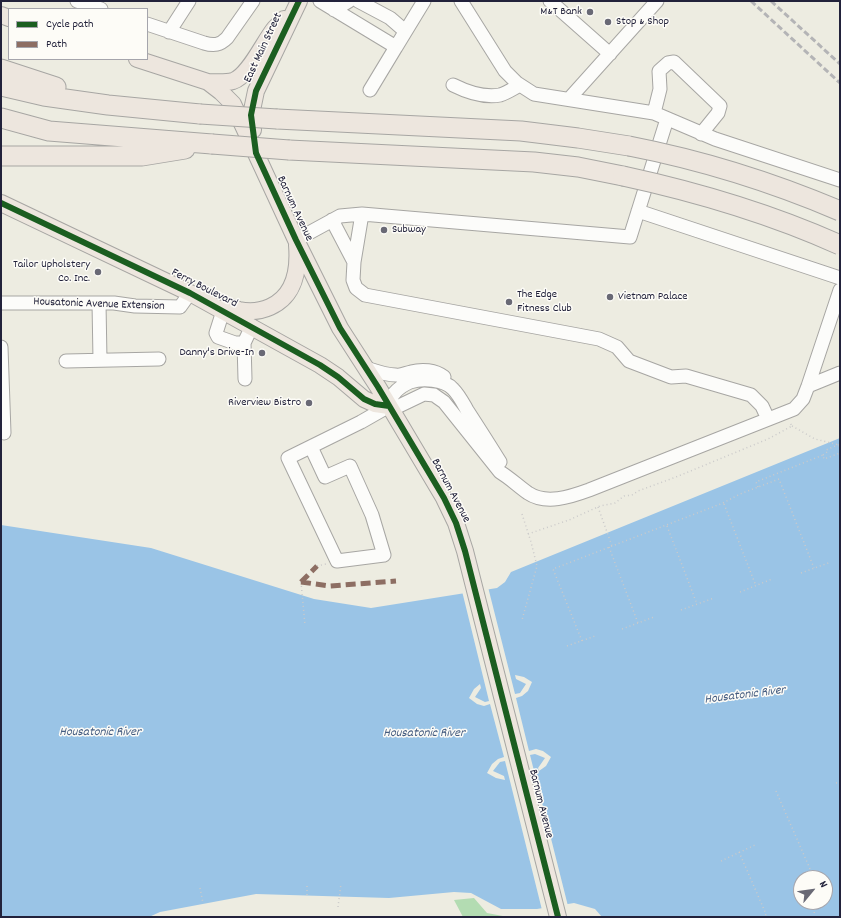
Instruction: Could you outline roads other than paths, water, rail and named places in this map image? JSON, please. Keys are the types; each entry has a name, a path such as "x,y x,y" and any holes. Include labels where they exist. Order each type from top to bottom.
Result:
{"highway":[{"path":"1,69 108,104"},
{"path":"1,86 44,96 200,114 517,131 578,138 629,146 732,171 794,192 840,211"},
{"path":"1,118 49,131 289,150 528,161 578,167 680,190 743,208 840,245"},
{"path":"1,156 142,156 212,144"}],"main road":[{"name":"East Main Street","path":"208,82 226,82 242,76 275,28 297,4"},
{"name":"East Main Street","path":"256,153 252,115 256,91 269,67 297,4"},
{"name":"Barnum Avenue","path":"140,60 208,82 233,104 296,240 340,328 389,406 453,516 469,563 558,917"},
{"name":"Ferry Boulevard","path":"1,203 208,302 320,365 342,380 364,399 375,404 389,406"},
{"path":"208,302 228,306 238,310 252,311 264,310 278,303 288,292 295,278 297,263 296,240"}],"street":[{"path":"77,1 98,8"},
{"path":"169,32 189,1"},
{"path":"148,24 204,43 218,45 227,38 253,1"},
{"path":"320,1 396,47"},
{"path":"334,10 349,1"},
{"path":"358,1 390,18 405,31"},
{"path":"370,90 424,1"},
{"path":"461,1 505,71 520,85 534,94 654,113 701,134 840,180"},
{"path":"550,1 610,54"},
{"path":"569,99 657,1"},
{"path":"654,113 660,89 660,71 668,63 674,62 720,106 718,113 701,134"},
{"path":"453,85 468,92 490,95 500,94 520,85"},
{"path":"296,240 340,216 362,214 630,237 667,119"},
{"path":"638,211 840,278"},
{"path":"362,214 354,262 353,280 356,288 364,295 599,339 615,345 629,361 671,377 686,376 751,395 762,406 768,419"},
{"path":"332,220 354,262"},
{"path":"311,447 325,477 350,466 372,515 384,555 337,561 288,458 361,422 389,406 399,406 424,394 438,397 444,402 500,472 510,478 527,493 537,498 566,498 794,409 800,403 808,386 840,290"},
{"name":"Housatonic Avenue Extension","path":"1,303 114,303 135,306 180,307 190,293"},
{"path":"99,303 100,360"},
{"path":"223,311 216,333 218,337 235,343 244,343"},
{"path":"245,379 244,343 252,326"},
{"path":"1,347 4,433"},
{"path":"66,361 159,359"},
{"path":"366,368 396,376 418,370 431,371 441,375 453,388 510,478"},
{"path":"808,386 840,373"},
{"path":"389,406 390,398 394,392 405,384 416,380 422,379 439,382 453,388"}],"water":[{"name":"Housatonic River","path":"840,438 840,917 602,917 595,909 574,903 537,909 501,909 471,893 454,892 389,898 256,894 160,912 149,917 1,917 1,525 151,548 314,599 371,608 497,588 505,582 511,572"}],"railway":[{"path":"751,1 840,83"},
{"path":"771,1 840,64"}],"place":[{"name":"M&T Bank","path":"590,12"},
{"name":"Stop & Shop","path":"608,22"},
{"name":"Subway","path":"384,230"},
{"name":"Tailor Upholstery Co. Inc.","path":"98,272"},
{"name":"Vietnam Palace","path":"610,297"},
{"name":"The Edge Fitness Club","path":"509,302"},
{"name":"Danny's Drive-In","path":"262,353"},
{"name":"Riverview Bistro","path":"309,403"}]}
